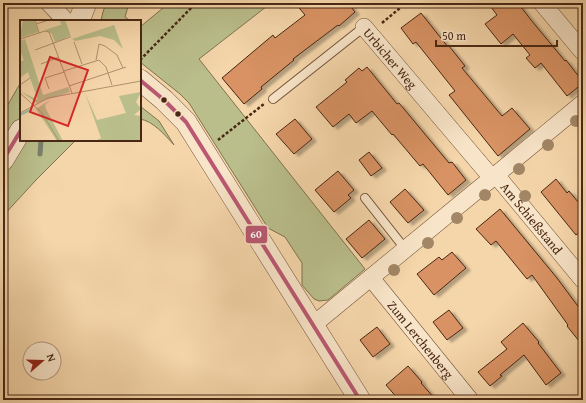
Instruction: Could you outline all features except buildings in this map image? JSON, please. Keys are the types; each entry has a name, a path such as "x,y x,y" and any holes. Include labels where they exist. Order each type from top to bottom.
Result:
{"street":[{"path":"49,3 65,20"},
{"path":"79,20 86,3"},
{"path":"542,3 583,52"},
{"name":"Urbicher Weg","path":"366,30 494,177"},
{"path":"141,81 164,100 186,122 360,400"},
{"path":"313,325 583,103"},
{"path":"3,160 20,132"},
{"name":"Am Schießstand","path":"494,177 583,280"},
{"name":"Zum Lerchenberg","path":"371,278 470,400"}],"lane":[{"name":"Urbicher Weg","path":"273,99 366,30"},
{"path":"365,198 406,250"}],"path":[{"path":"141,59 196,3"},
{"path":"366,30 406,3"},
{"path":"221,138 268,101 273,99"}],"green space":[{"path":"106,3 129,3 125,17 130,20 101,20"},
{"path":"169,3 271,3 199,59 365,269 328,300 319,301 314,299 302,285 302,263 285,237 268,228 189,103 141,63 141,26"},
{"path":"20,84 20,141 75,141 3,216 3,113"},
{"path":"141,107 159,121 174,145 154,125 141,119"}],"waterway":[{"path":"40,154 41,141"}],"transit line":[{"name":"60","path":"141,81 164,100 186,122 360,400"},
{"name":"60","path":"3,160 20,132"}]}
